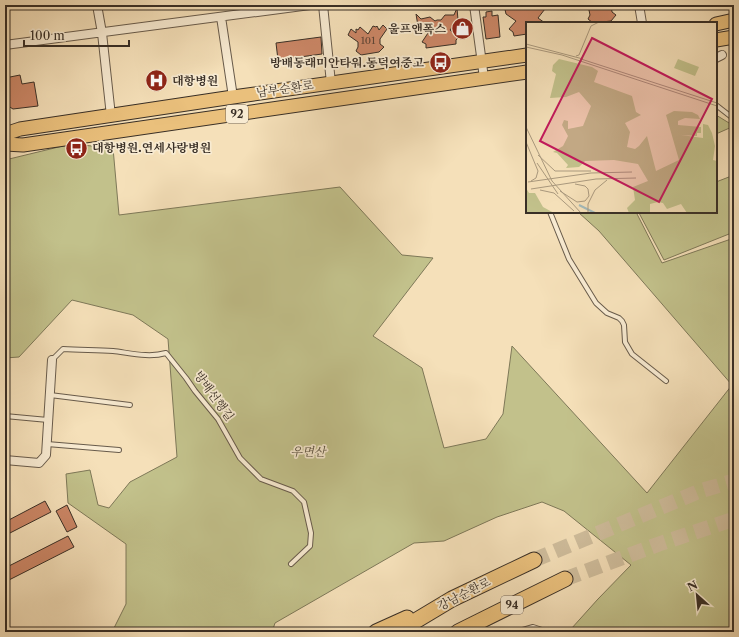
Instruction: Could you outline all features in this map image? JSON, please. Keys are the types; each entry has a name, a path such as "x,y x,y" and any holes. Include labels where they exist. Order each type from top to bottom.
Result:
{"highway":[{"name":"강남순환로","path":"397,632 452,599 534,560"},
{"name":"94","path":"458,632 469,628 565,578"},
{"path":"376,632 452,599"}],"main road":[{"path":"717,24 734,20"},
{"path":"717,40 734,37"},
{"name":"남부순환로","path":"5,134 20,129 526,55"},
{"name":"남부순환로","path":"5,144 23,144 526,72"},
{"name":"남부순환로","path":"5,128 20,129"},
{"name":"남부순환로","path":"5,151 23,144"}],"street":[{"path":"97,5 102,33 111,116"},
{"path":"5,45 310,5"},
{"path":"323,5 331,83"},
{"path":"474,5 484,78"},
{"path":"639,5 642,22"},
{"path":"221,17 233,97"},
{"name":"방배선행길","path":"5,460 39,463 46,455 52,360"}],"lane":[{"path":"717,106 734,119"},
{"path":"550,213 569,259 596,303 607,313 619,318 622,321 624,325 625,342 632,354 666,381"},
{"name":"방배선행길","path":"52,360 63,349 160,355 166,353 195,392 218,419 240,458 260,479 292,491 304,502 311,534 310,546 291,564"},
{"path":"50,395 130,405"},
{"path":"5,416 48,420"},
{"path":"47,444 119,450"},
{"path":"516,632 533,627 548,632"}],"green space":[{"path":"717,116 734,126 717,134"},
{"name":"우면산","path":"71,144 113,148 119,215 340,187 402,255 433,258 373,336 422,368 444,448 486,439 503,414 512,346 647,493 732,385 599,231 579,213 637,213 662,263 734,238 734,632 573,632 571,629 631,565 564,511 542,502 497,517 444,541 414,543 275,623 272,632 112,632 126,604 126,544 68,503 66,474 90,470 98,505 109,508 130,482 177,457 168,339 133,315 72,300 19,357 5,358 5,160"},
{"path":"734,175 734,232 664,260 639,213 717,213 717,182"}],"building":[{"path":"504,5 509,7 518,5 522,8 529,7 530,5 548,5 538,18 544,22 526,22 526,34 514,36 513,32 509,29 516,21 506,14"},
{"path":"582,5 611,5 612,12 616,15 611,21 592,22 588,19 590,15 589,10"},
{"path":"457,8 458,20 450,30 459,37 456,40 456,44 426,48 426,44 422,42 428,33 418,26 416,14 421,19 430,17 435,21 441,20 445,15 454,15"},
{"path":"492,11 492,16 498,15 500,37 486,39 483,17 486,17 486,12"},
{"path":"383,25 387,29 380,39 380,44 384,47 379,52 361,55 356,51 358,42 348,35 351,29 356,33 356,29 358,30 360,27 368,34 373,26 377,26 379,30"},
{"path":"321,37 322,54 278,60 276,43"},
{"path":"20,75 22,84 34,82 38,106 13,109 5,104 5,78"},
{"path":"45,501 51,512 8,534 5,529 5,522"},
{"path":"67,505 77,527 67,532 56,511"},
{"path":"68,536 74,547 5,582 5,568"}],"tunnel":[{"path":"534,560 700,491 734,481"},
{"path":"565,579 659,544 734,519"}],"place":[{"name":"울프앤폭스","path":"462,29"},
{"name":"방배동래미안타워.동덕여중고","path":"440,63"},
{"name":"대항병원","path":"157,81"},
{"name":"대항병원.연세사랑병원","path":"76,148"}]}
